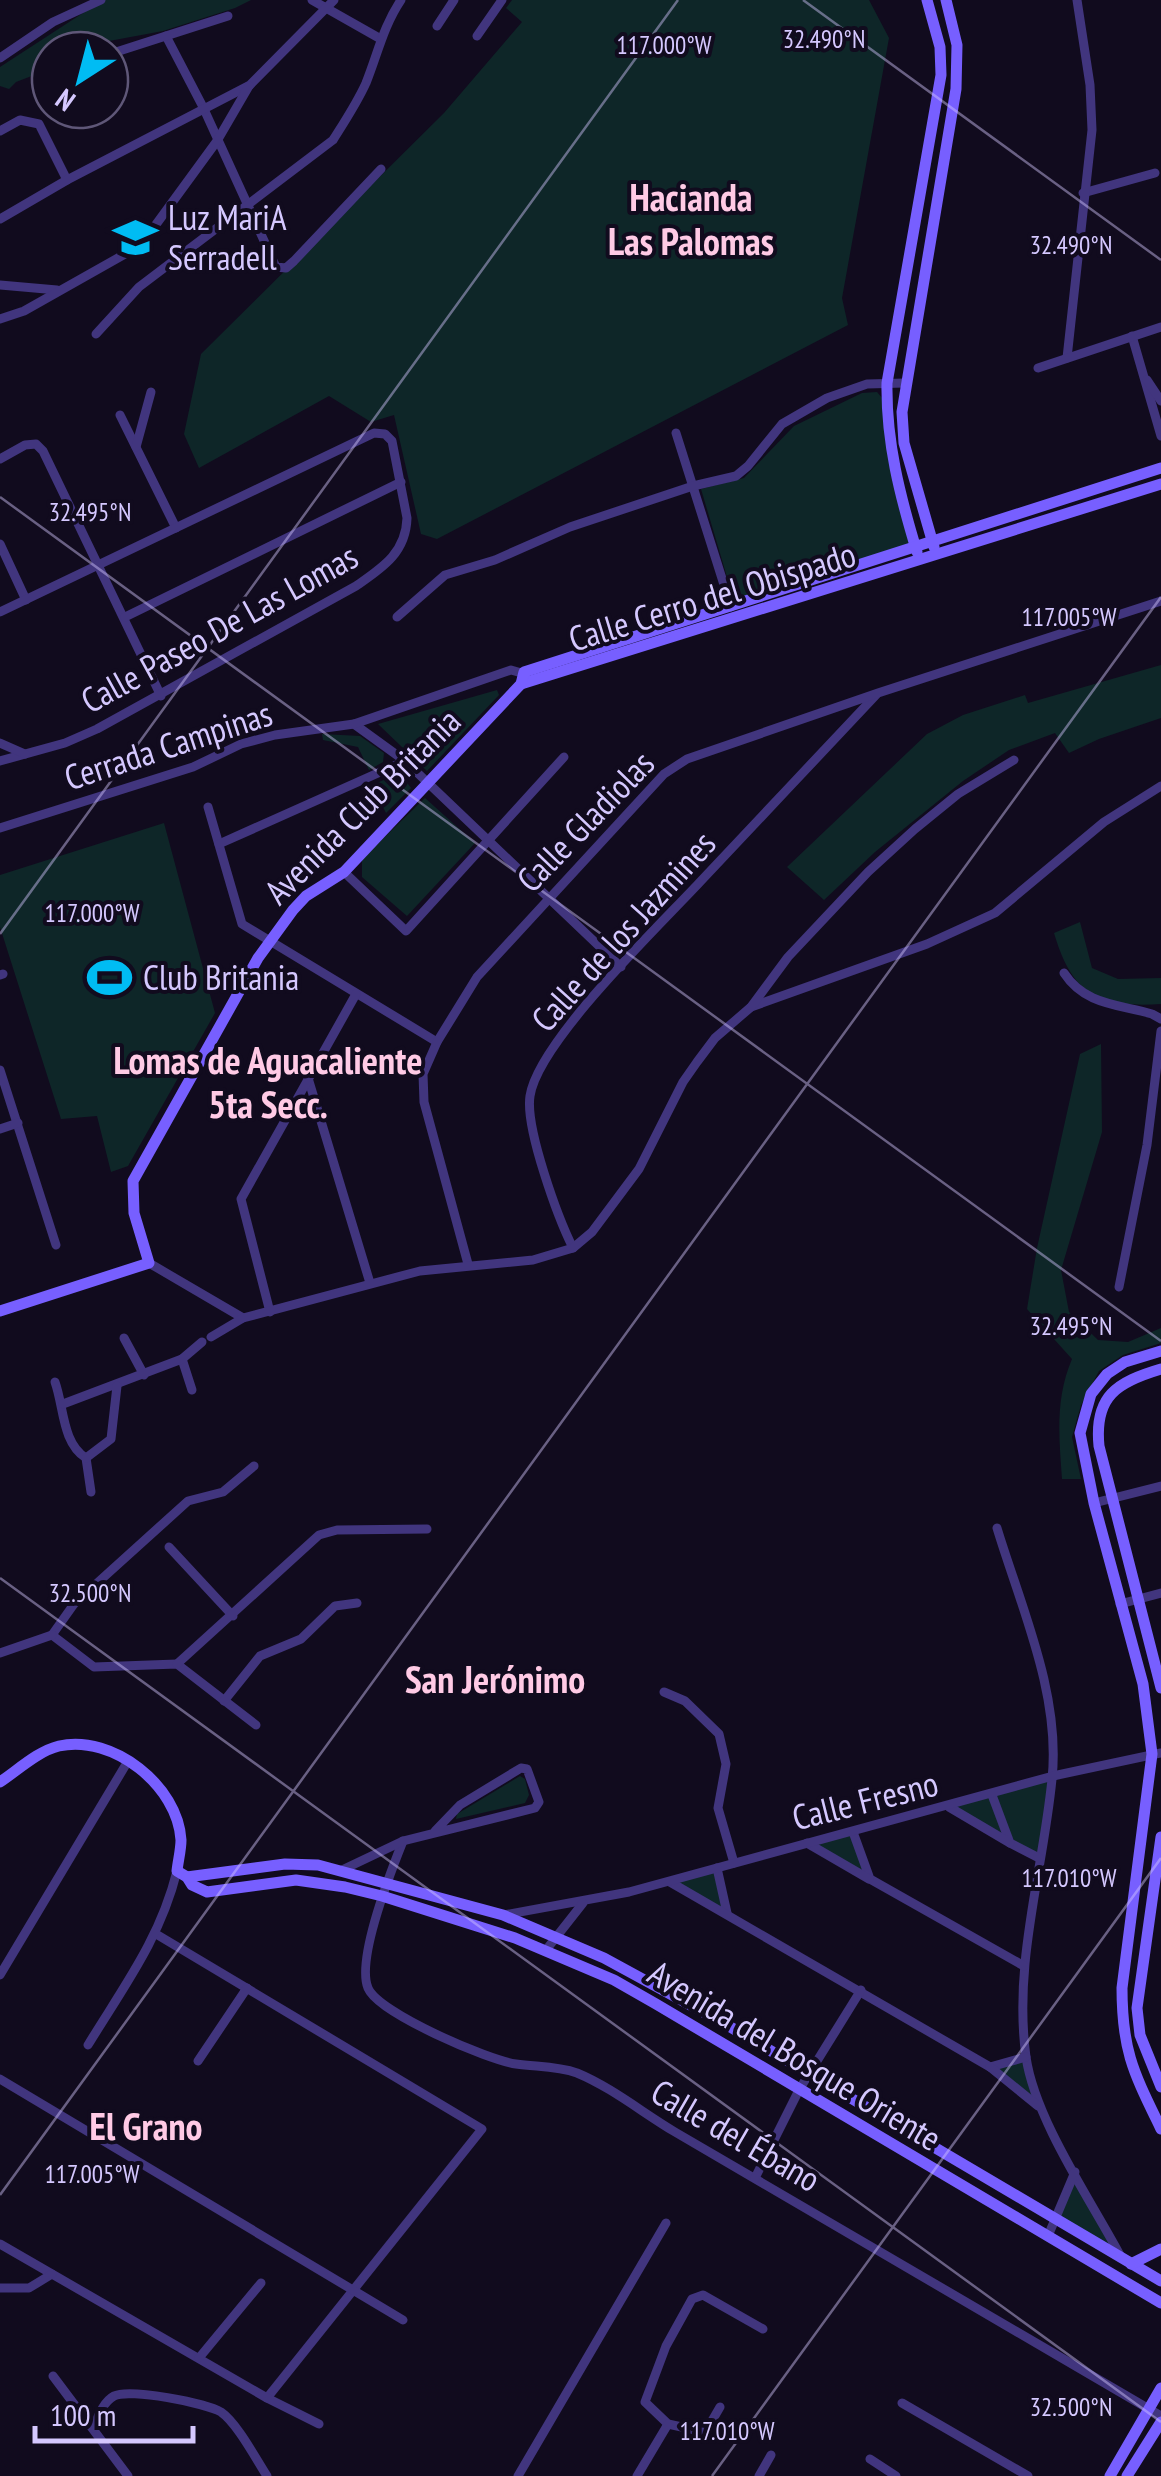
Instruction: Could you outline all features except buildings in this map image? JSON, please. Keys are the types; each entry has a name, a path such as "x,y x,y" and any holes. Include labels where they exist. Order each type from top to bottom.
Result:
{"street":[{"path":"0,58 53,22 101,0"},
{"path":"312,0 379,38"},
{"path":"0,319 24,312 149,237 217,141 250,85 334,0"},
{"path":"96,334 139,287 332,140 352,111 367,80 379,38 401,0"},
{"path":"438,26 454,0"},
{"path":"477,36 502,0"},
{"path":"919,561 889,450 887,383 941,75 940,46 927,0"},
{"path":"936,556 904,443 902,412 956,89 957,45 946,0"},
{"path":"1067,358 1092,130 1090,85 1077,0"},
{"path":"130,47 228,16"},
{"path":"166,36 203,107 270,258 281,270 381,169"},
{"path":"0,219 250,85"},
{"path":"0,131 20,120 39,124 67,180"},
{"path":"1083,193 1155,174"},
{"path":"0,285 59,290"},
{"path":"1038,368 1161,328"},
{"path":"1132,336 1158,414 1161,436"},
{"path":"1146,380 1161,401"},
{"path":"397,617 445,575 480,566 570,527 693,486 736,476 782,424 827,398 867,384 905,383"},
{"path":"136,446 150,392"},
{"path":"0,612 176,528 120,415"},
{"name":"Calle Paseo De Las Lomas","path":"0,761 65,744 161,696 356,586 384,566 394,556 407,530 392,441 385,434 374,433 176,528"},
{"path":"676,433 731,607"},
{"path":"0,458 26,444 36,444 56,472 161,696"},
{"name":"Calle Cerro del Obispado","path":"526,679 731,607 1161,468"},
{"path":"125,616 401,482"},
{"name":"Calle Cerro del Obispado","path":"354,724 511,670 526,679 1161,484"},
{"path":"0,544 26,600"},
{"name":"Calle Gladiolas","path":"468,1264 422,1088 437,1042 477,978 547,898 676,765 878,693 1161,601"},
{"name":"Avenida Club Britania","path":"149,1263 134,1213 133,1180 268,942 306,896 344,872 526,679"},
{"name":"Calle de los Jazmines","path":"573,1248 561,1225 529,1113 530,1092 559,1038 621,966 878,693"},
{"path":"354,724 406,761 621,966"},
{"name":"Cerrada Campinas","path":"0,828 193,767 241,744 354,724"},
{"path":"0,743 25,754"},
{"path":"344,872 406,931 564,757"},
{"path":"63,1404 182,1359 243,1318 420,1271 533,1260 573,1248 592,1232 639,1170 682,1082 715,1038 750,1007 788,958 868,872 958,794 1014,760"},
{"path":"219,844 406,761"},
{"path":"750,1007 926,944 994,913 1104,822 1161,786"},
{"path":"208,808 242,924 437,1042"},
{"path":"1064,974 1076,991 1089,998 1161,1019"},
{"path":"270,1312 242,1199 356,994"},
{"path":"1119,1286 1147,1144 1161,1031"},
{"path":"0,1070 56,1246"},
{"path":"308,1078 370,1283"},
{"path":"0,1130 18,1123"},
{"path":"0,1310 149,1263 243,1318"},
{"path":"124,1338 144,1375"},
{"path":"1161,1351 1125,1362 1107,1374 1091,1394 1080,1433 1156,1754 1122,1988 1122,2023 1128,2057 1161,2129"},
{"path":"182,1359 192,1390"},
{"path":"1161,1370 1126,1379 1106,1400 1096,1424 1098,1446 1161,1688"},
{"path":"55,1382 70,1442 86,1458"},
{"path":"86,1458 110,1439 117,1386"},
{"path":"86,1458 91,1492"},
{"path":"0,1653 52,1635 74,1604 188,1501 223,1492 254,1466"},
{"path":"1094,1503 1161,1486"},
{"path":"997,1528 1044,1685 1052,1733 1053,1776 1024,1966 1026,2057 1038,2106 1126,2261 1161,2249"},
{"path":"52,1635 94,1667 177,1664 320,1535 337,1530 427,1529"},
{"path":"169,1547 233,1616"},
{"path":"1120,1604 1161,1593"},
{"path":"224,1701 260,1656 300,1638 335,1606 357,1603"},
{"path":"177,1664 256,1725"},
{"path":"664,1692 685,1701 719,1734 726,1764 718,1808 734,1863"},
{"path":"0,1782 44,1752 61,1746 90,1746 144,1772 162,1792 174,1816 181,1840 182,1874 156,1934 88,2045"},
{"name":"Calle Fresno","path":"504,1915 583,1903 670,1882 1053,1776 1156,1754"},
{"path":"0,1975 128,1761"},
{"path":"342,1870 403,1841 535,1808 539,1802 527,1769 521,1768 460,1806 435,1831"},
{"path":"992,1795 1010,1843"},
{"path":"949,1807 1039,1858"},
{"path":"853,1832 870,1879"},
{"path":"1161,1837 1138,2022 1161,2087"},
{"name":"Calle del Ébano","path":"403,1841 382,1896 364,1970 368,1989 385,2005 484,2056 515,2064 563,2068 581,2075 1157,2416"},
{"path":"807,1843 1024,1966"},
{"name":"Avenida del Bosque Oriente","path":"182,1874 285,1864 342,1870 504,1915 556,1936 666,1990 1161,2281"},
{"path":"717,1868 727,1913"},
{"name":"Avenida del Bosque Oriente","path":"182,1874 192,1885 207,1892 296,1880 344,1886 546,1950 614,1980 1161,2303"},
{"path":"670,1882 990,2067 1038,2106"},
{"path":"546,1950 583,1903"},
{"path":"156,1934 482,2130 267,2398"},
{"path":"198,2061 247,1988"},
{"path":"754,2178 799,2090 861,1990"},
{"path":"990,2067 1026,2057"},
{"path":"0,2079 403,2320"},
{"path":"1048,2236 1075,2172"},
{"path":"518,2476 666,2223"},
{"path":"0,2244 319,2424"},
{"path":"0,2288 28,2288 52,2274"},
{"path":"199,2358 260,2283"},
{"path":"720,2407 700,2431 668,2424 648,2407 645,2396 666,2346 692,2299 703,2295 763,2329"},
{"path":"53,2376 128,2476"},
{"path":"1127,2476 1157,2416 1161,2388"},
{"path":"93,2428 107,2401 117,2394 130,2392 210,2408 229,2419 267,2476"},
{"path":"902,2403 1028,2476"},
{"path":"1110,2476 1157,2416"},
{"path":"636,2476 668,2424"},
{"path":"759,2476 771,2455"},
{"path":"870,2460 896,2476"}],"green space":[{"path":"103,0 251,0 163,31 130,37 130,30 57,30"},
{"path":"512,0 869,0 889,38 842,298 848,325 437,539 421,534 394,415 371,422 329,396 199,468 184,434 201,354 444,113 522,22 506,8"},
{"path":"30,47 30,77 9,89 0,86 0,67"},
{"path":"877,392 883,399 887,452 910,547 735,604 701,489 744,478 794,426 862,393"},
{"path":"1161,665 1161,718 1069,753 1055,733 1009,750 963,781 875,852 824,900 787,867 927,734 963,715 1025,695 1028,703"},
{"path":"497,690 499,695 427,771 378,724"},
{"path":"322,734 360,736 384,753 383,762 369,770 358,747 323,740"},
{"path":"402,776 411,788 386,813 372,785"},
{"path":"425,798 475,843 407,916 362,877 362,859"},
{"name":"Club Britania","path":"164,823 215,1013 128,1166 111,1172 97,1116 61,1119 0,927 0,875"},
{"path":"1080,922 1092,968 1118,979 1161,978 1161,1004 1104,999 1079,983 1061,954 1054,933"},
{"path":"1101,1044 1102,1132 1061,1270 1069,1312 1098,1340 1128,1342 1161,1328 1161,1343 1123,1355 1099,1371 1081,1405 1072,1437 1081,1479 1062,1479 1061,1403 1072,1359 1027,1309 1080,1054"},
{"path":"520,1776 525,1779 529,1795 525,1803 456,1819 457,1814"},
{"path":"1053,1776 1039,1858 949,1807"},
{"path":"853,1832 870,1879 807,1843"},
{"path":"717,1868 727,1913 670,1882"},
{"path":"1026,2057 1038,2106 990,2067"},
{"path":"1075,2177 1114,2249 1059,2220"}],"place":[{"name":"Luz MariA Serradell","path":"135,237"},
{"name":"Club Britania","path":"110,977"}],"district":[{"name":"Hacianda Las Palomas","path":"691,218"},
{"name":"Lomas de Aguacaliente 5ta Secc.","path":"268,1081"},
{"name":"San Jerónimo","path":"495,1678"},
{"name":"El Grano","path":"146,2125"}]}
